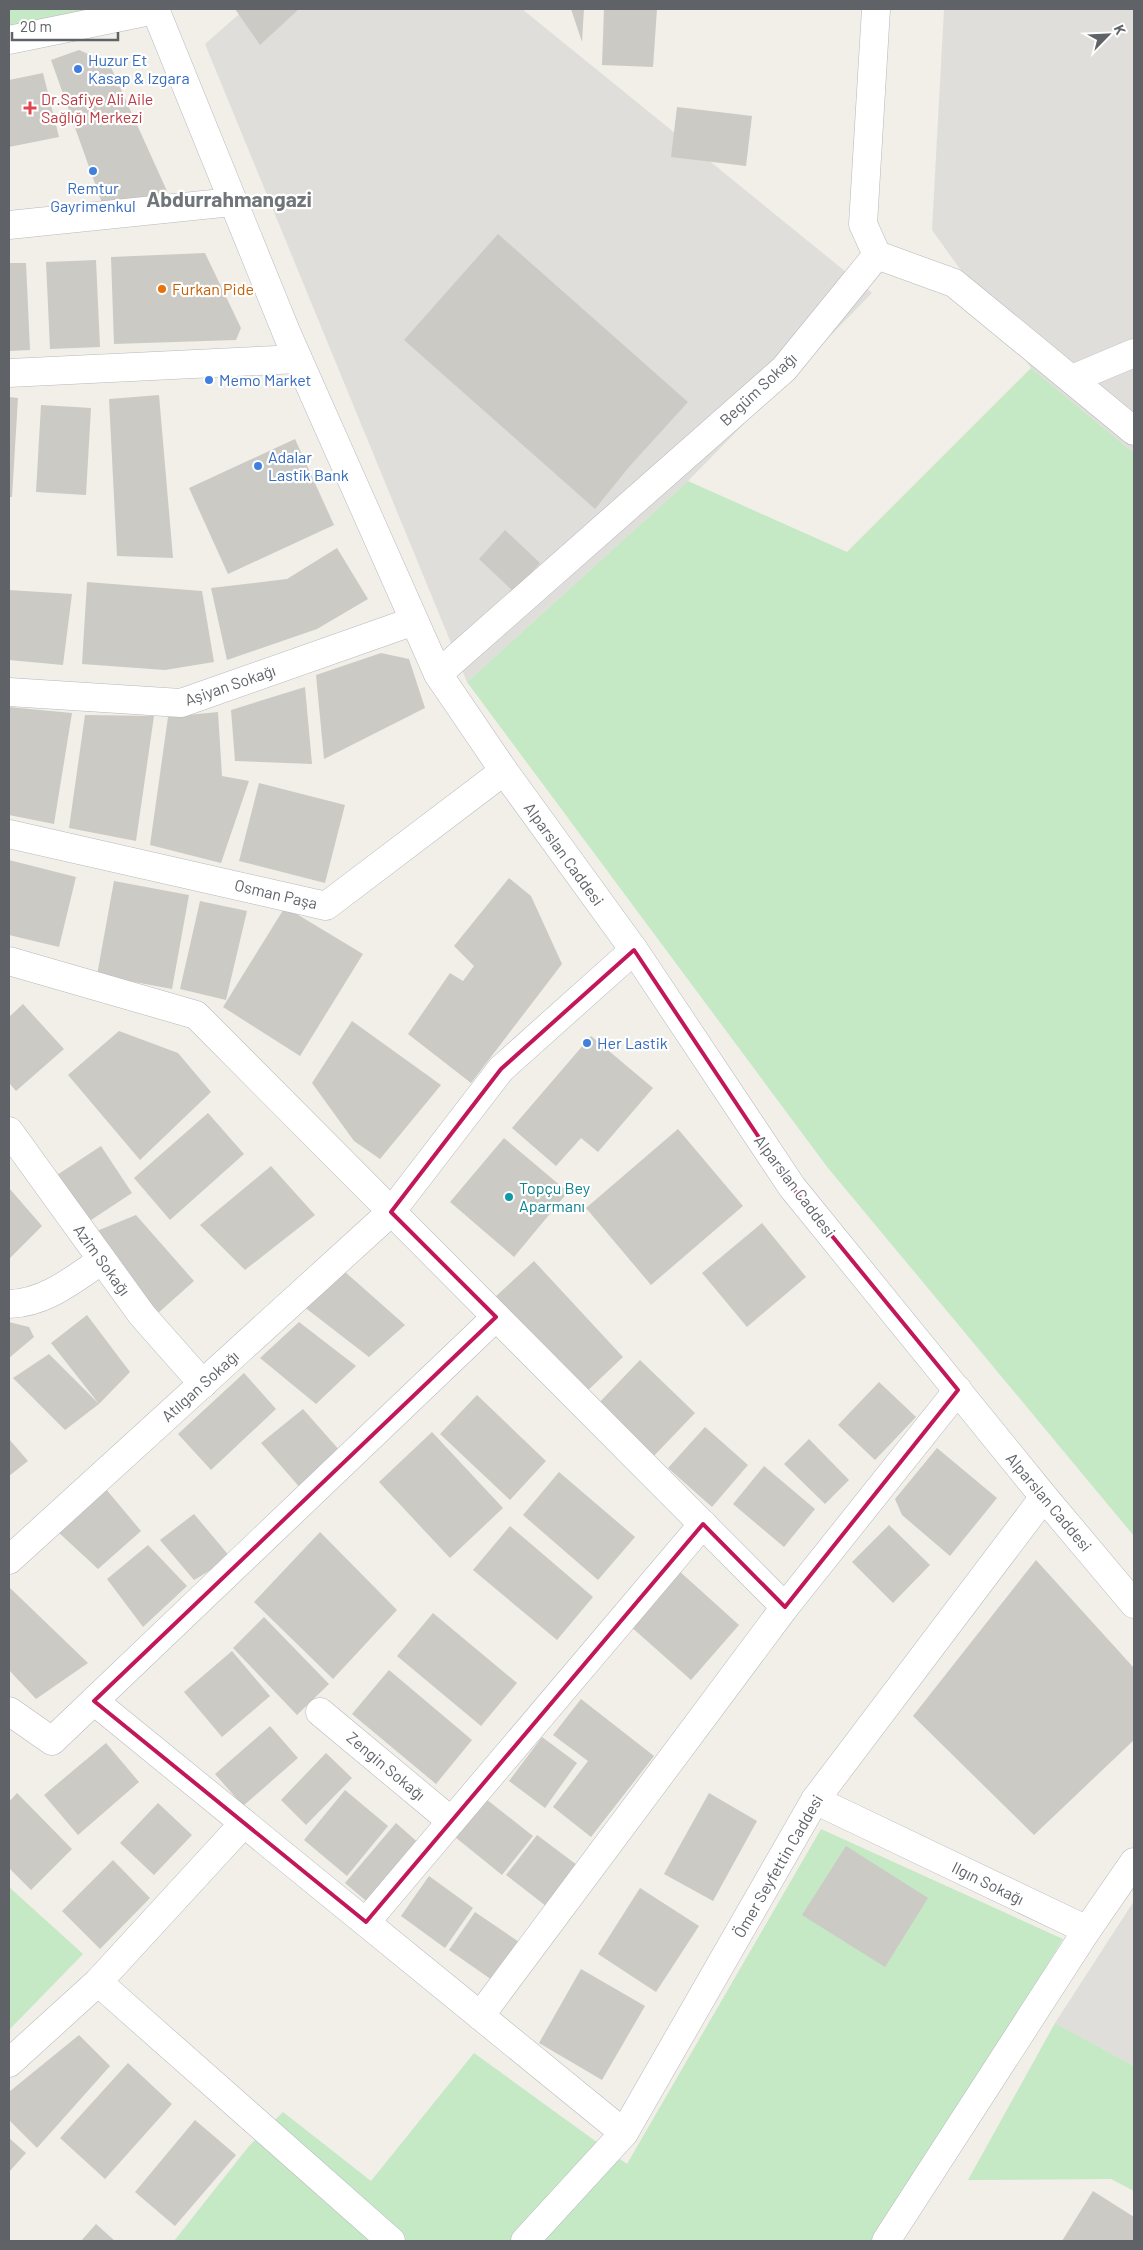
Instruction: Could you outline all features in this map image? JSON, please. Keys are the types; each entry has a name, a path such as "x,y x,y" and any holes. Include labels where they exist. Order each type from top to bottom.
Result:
{"street":[{"path":"9,40 155,9"},
{"name":"Alparslan Caddesi","path":"155,9 232,202 298,359 438,674 504,772 634,950 792,1187 1044,1497 1134,1604"},
{"path":"876,9 863,224 877,255 954,283 1134,431"},
{"path":"9,225 232,202"},
{"name":"Begüm Sokağı","path":"438,674 784,369 877,255"},
{"path":"1072,379 1134,353"},
{"path":"9,373 298,359"},
{"name":"Aşiyan Sokağı","path":"9,692 181,703 414,621"},
{"name":"Osman Paşa","path":"9,834 326,906 504,772"},
{"name":"Atılgan Sokağı","path":"9,1560 391,1212 501,1069 634,950"},
{"path":"9,961 196,1015 786,1607"},
{"name":"Azim Sokağı","path":"9,1131 142,1315 203,1384"},
{"path":"9,1304 45,1296 102,1260"},
{"path":"9,1711 52,1742 496,1317"},
{"path":"480,2016 786,1607 958,1390"},
{"name":"Ömer Seyfettin Caddesi","path":"525,2241 624,2133 815,1800 1044,1497"},
{"path":"366,1922 703,1524"},
{"path":"94,1701 624,2133"},
{"name":"Zengin Sokağı","path":"320,1712 451,1821"},
{"name":"Ilgın Sokağı","path":"815,1800 1087,1930"},
{"path":"9,2063 98,1982 244,1823"},
{"path":"886,2241 1087,1930 1134,1862"},
{"path":"98,1982 391,2241"}],"highlighted area":[{"path":"634,950 792,1187 958,1390 785,1607 703,1524 366,1922 94,1701 496,1317 391,1212 501,1069"}],"shaded area":[{"path":"245,9 522,9 872,293 688,481 467,682 205,44"},
{"path":"944,9 1134,9 1134,453 1031,368 932,230"},
{"path":"1134,1901 1134,2066 1055,2023"}],"green space":[{"path":"9,9 126,9 9,52"},
{"path":"1031,368 1134,453 1134,1536 828,1168 467,682 688,481 847,552"},
{"path":"821,1829 1063,1939 879,2241 174,2241 249,2146 283,2112 371,2181 474,2053 627,2164"},
{"path":"9,1887 83,1954 9,2030"},
{"path":"1055,2023 1134,2066 1134,2191 1111,2179 968,2180"}],"building":[{"path":"235,9 299,9 260,45"},
{"path":"571,9 584,9 582,42"},
{"path":"604,9 657,9 653,67 602,65"},
{"path":"79,50 109,63 167,191 104,209 51,60"},
{"name":"Dr.Safiye Ali Aile Sağlığı Merkezi","path":"43,73 59,137 9,147 9,80"},
{"path":"677,107 752,116 746,166 671,157"},
{"path":"498,234 688,402 629,467 595,509 404,340"},
{"path":"205,253 241,328 236,340 114,344 111,257"},
{"path":"96,260 100,347 50,349 46,262"},
{"path":"9,263 26,263 30,350 9,351"},
{"path":"159,395 173,558 117,556 109,399"},
{"path":"9,397 18,398 12,497 9,497"},
{"path":"41,405 91,408 86,495 36,492"},
{"path":"295,439 334,525 228,574 189,488"},
{"path":"505,530 540,563 514,592 479,559"},
{"path":"337,548 368,599 317,629 227,660 211,588 287,579"},
{"path":"87,582 202,591 214,662 165,670 82,664"},
{"path":"9,590 72,594 63,665 9,660"},
{"path":"381,653 409,659 425,708 324,759 316,675"},
{"path":"305,687 312,764 235,761 231,710"},
{"path":"9,707 72,713 54,824 9,815"},
{"path":"218,712 222,776 249,781 221,863 150,845 168,717"},
{"path":"85,715 154,716 136,841 69,828"},
{"path":"259,783 345,805 325,883 239,861"},
{"path":"9,860 76,877 59,947 9,935"},
{"path":"509,878 531,896 562,964 471,1083 408,1034 450,973 463,981 474,966 454,946"},
{"path":"114,881 189,895 172,989 97,975"},
{"path":"200,901 247,911 226,1000 180,989"},
{"path":"285,907 363,954 300,1056 223,1007"},
{"path":"23,1004 64,1049 16,1091 9,1083 9,1017"},
{"path":"352,1021 441,1085 380,1159 354,1141 312,1083"},
{"path":"119,1031 178,1053 211,1092 140,1160 68,1075"},
{"path":"591,1036 653,1088 598,1152 581,1138 556,1166 512,1128"},
{"path":"208,1113 244,1154 170,1220 134,1178"},
{"path":"678,1129 743,1206 651,1285 586,1208"},
{"name":"Topçu Bey Aparmanı","path":"504,1138 568,1192 514,1257 450,1202"},
{"path":"101,1146 132,1193 88,1222 57,1175"},
{"path":"271,1166 315,1215 245,1270 200,1225"},
{"path":"9,1188 42,1226 9,1259"},
{"path":"136,1215 194,1281 157,1314 87,1235"},
{"path":"762,1223 806,1277 747,1327 702,1273"},
{"path":"534,1261 623,1357 583,1395 494,1298"},
{"path":"344,1271 405,1325 369,1357 303,1306"},
{"path":"87,1315 130,1372 99,1404 51,1343"},
{"path":"9,1322 29,1327 34,1337 9,1358"},
{"path":"299,1322 356,1366 316,1404 260,1358"},
{"path":"49,1354 99,1404 65,1430 13,1378"},
{"path":"640,1360 695,1413 650,1460 595,1407"},
{"path":"244,1373 276,1409 211,1470 178,1434"},
{"path":"879,1382 916,1417 875,1460 838,1425"},
{"path":"477,1395 546,1461 510,1500 440,1434"},
{"path":"303,1409 341,1452 302,1490 261,1443"},
{"path":"705,1427 748,1465 712,1507 668,1468"},
{"path":"432,1432 503,1508 450,1558 379,1482"},
{"path":"9,1439 28,1461 9,1476"},
{"path":"809,1439 849,1480 825,1504 784,1464"},
{"path":"937,1448 997,1498 950,1556 902,1515 895,1499"},
{"path":"764,1466 815,1509 784,1547 733,1504"},
{"path":"559,1472 635,1537 598,1580 523,1515"},
{"path":"100,1482 141,1531 98,1569 57,1531"},
{"path":"194,1514 231,1558 194,1580 160,1540"},
{"path":"889,1525 930,1565 893,1603 852,1562"},
{"path":"510,1526 593,1597 557,1640 473,1570"},
{"path":"320,1532 397,1610 333,1679 254,1602"},
{"path":"148,1545 187,1586 143,1627 107,1579"},
{"path":"1036,1560 1134,1668 1134,1740 1034,1835 913,1716"},
{"path":"678,1570 739,1625 691,1680 629,1625"},
{"path":"9,1587 88,1663 36,1699 9,1670"},
{"path":"433,1613 517,1683 481,1726 397,1656"},
{"path":"264,1617 329,1684 297,1715 233,1648"},
{"path":"232,1651 270,1696 222,1737 184,1692"},
{"path":"389,1670 472,1740 436,1784 352,1714"},
{"path":"581,1699 654,1756 591,1837 553,1807 588,1761 553,1735"},
{"path":"270,1726 298,1758 243,1806 215,1774"},
{"path":"542,1737 577,1763 545,1808 509,1781"},
{"path":"106,1743 139,1782 78,1835 44,1795"},
{"path":"326,1753 352,1778 306,1825 281,1800"},
{"path":"345,1790 388,1826 347,1876 304,1840"},
{"path":"17,1793 72,1849 31,1890 9,1868 9,1802"},
{"path":"709,1793 757,1821 713,1901 664,1874"},
{"path":"486,1799 533,1836 502,1875 455,1837"},
{"path":"158,1803 192,1835 154,1875 120,1843"},
{"path":"396,1823 422,1846 371,1905 345,1883"},
{"path":"537,1835 577,1865 546,1906 506,1875"},
{"path":"846,1846 928,1898 885,1967 802,1915"},
{"path":"113,1860 150,1898 100,1949 62,1911"},
{"path":"429,1876 473,1908 445,1948 401,1916"},
{"path":"640,1888 699,1926 656,1992 598,1954"},
{"path":"475,1912 519,1942 492,1980 449,1950"},
{"path":"581,1969 645,2006 602,2080 539,2043"},
{"path":"79,2035 110,2066 37,2148 9,2120 9,2092"},
{"path":"128,2063 172,2104 105,2179 60,2138"},
{"path":"195,2120 236,2155 175,2226 135,2192"},
{"path":"9,2138 26,2153 9,2172"},
{"path":"1093,2191 1134,2217 1134,2241 1062,2241"},
{"path":"96,2224 115,2241 81,2241"}],"place":[{"name":"Huzur Et Kasap & Izgara","path":"78,69"},
{"name":"Dr.Safiye Ali Aile Sağlığı Merkezi","path":"30,108"},
{"name":"Remtur Gayrimenkul","path":"93,171"},
{"name":"Furkan Pide","path":"162,289"},
{"name":"Memo Market","path":"209,380"},
{"name":"Adalar Lastik Bank","path":"258,466"},
{"name":"Her Lastik","path":"587,1043"},
{"name":"Topçu Bey Aparmanı","path":"509,1197"}],"district":[{"name":"Abdurrahmangazi","path":"229,200"}]}
